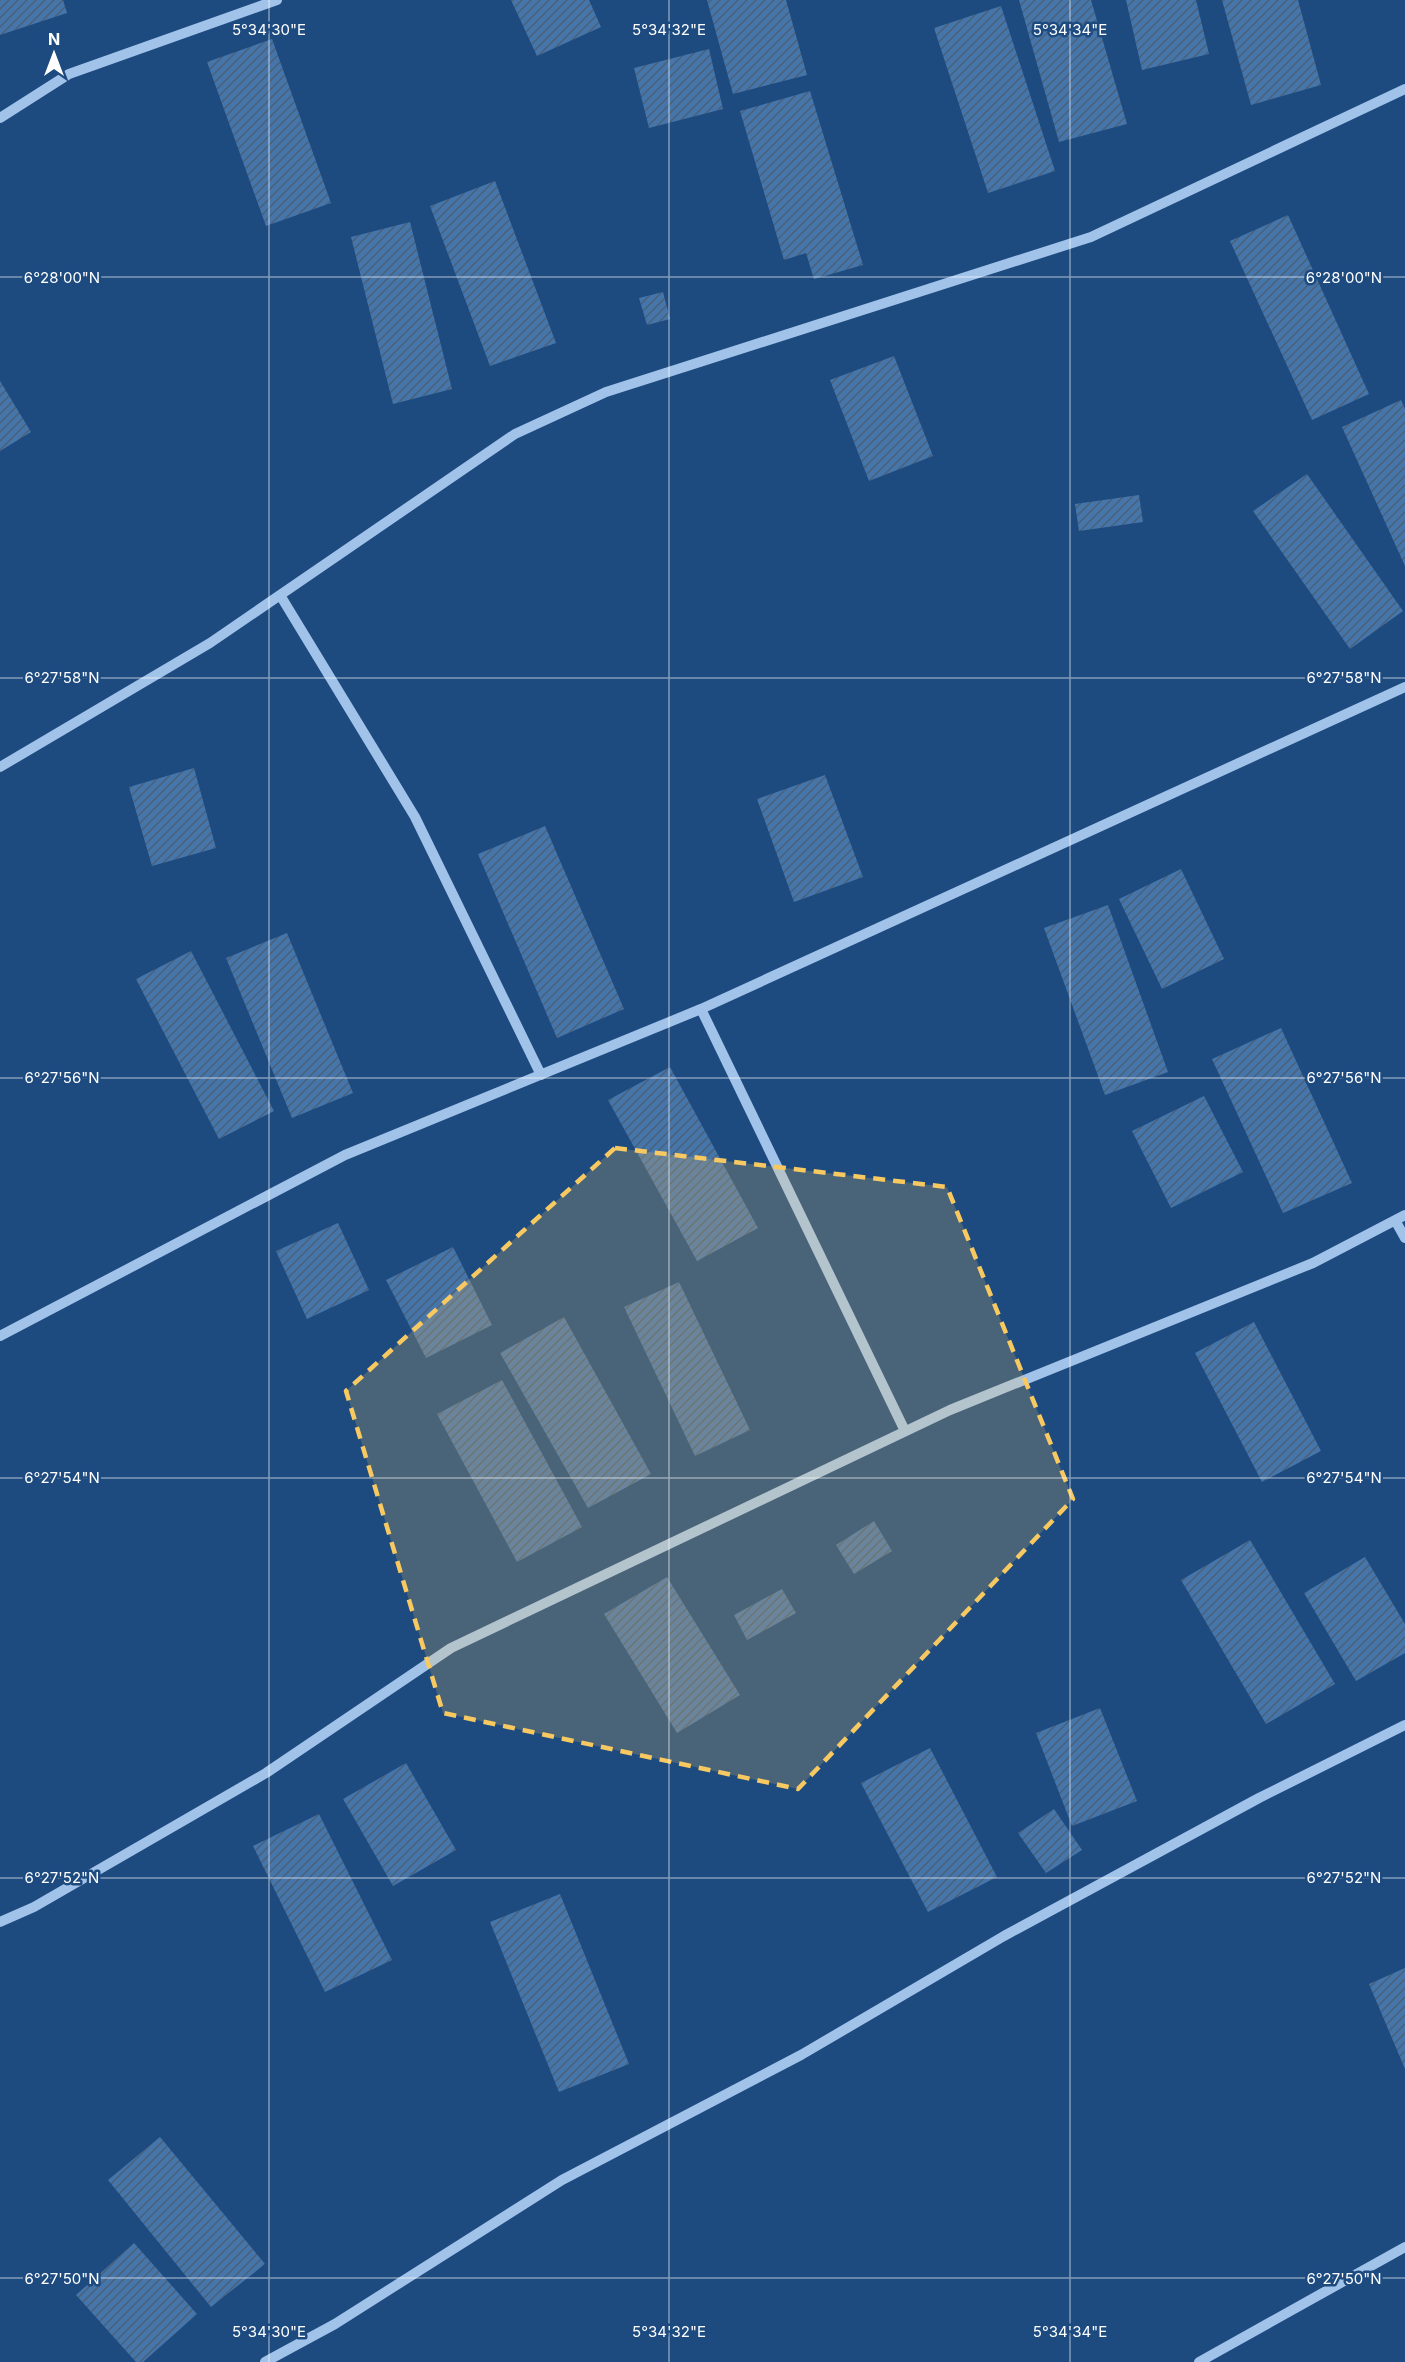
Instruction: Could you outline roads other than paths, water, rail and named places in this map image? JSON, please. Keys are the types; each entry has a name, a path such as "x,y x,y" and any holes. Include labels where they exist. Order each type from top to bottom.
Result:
{"street":[{"path":"0,118 69,74 277,0"},
{"path":"0,767 210,643 516,434 606,392 1091,237 1405,89"},
{"path":"280,595 415,817 541,1075"},
{"path":"0,1336 345,1155 701,1009 1405,687"},
{"path":"701,1009 905,1431"},
{"path":"0,1922 34,1907 266,1773 451,1648 950,1410 1313,1263 1400,1218 1405,1238"},
{"path":"265,2362 335,2324 562,2180 801,2055 1004,1936 1259,1798 1405,1725"},
{"path":"1198,2362 1405,2247"}]}
